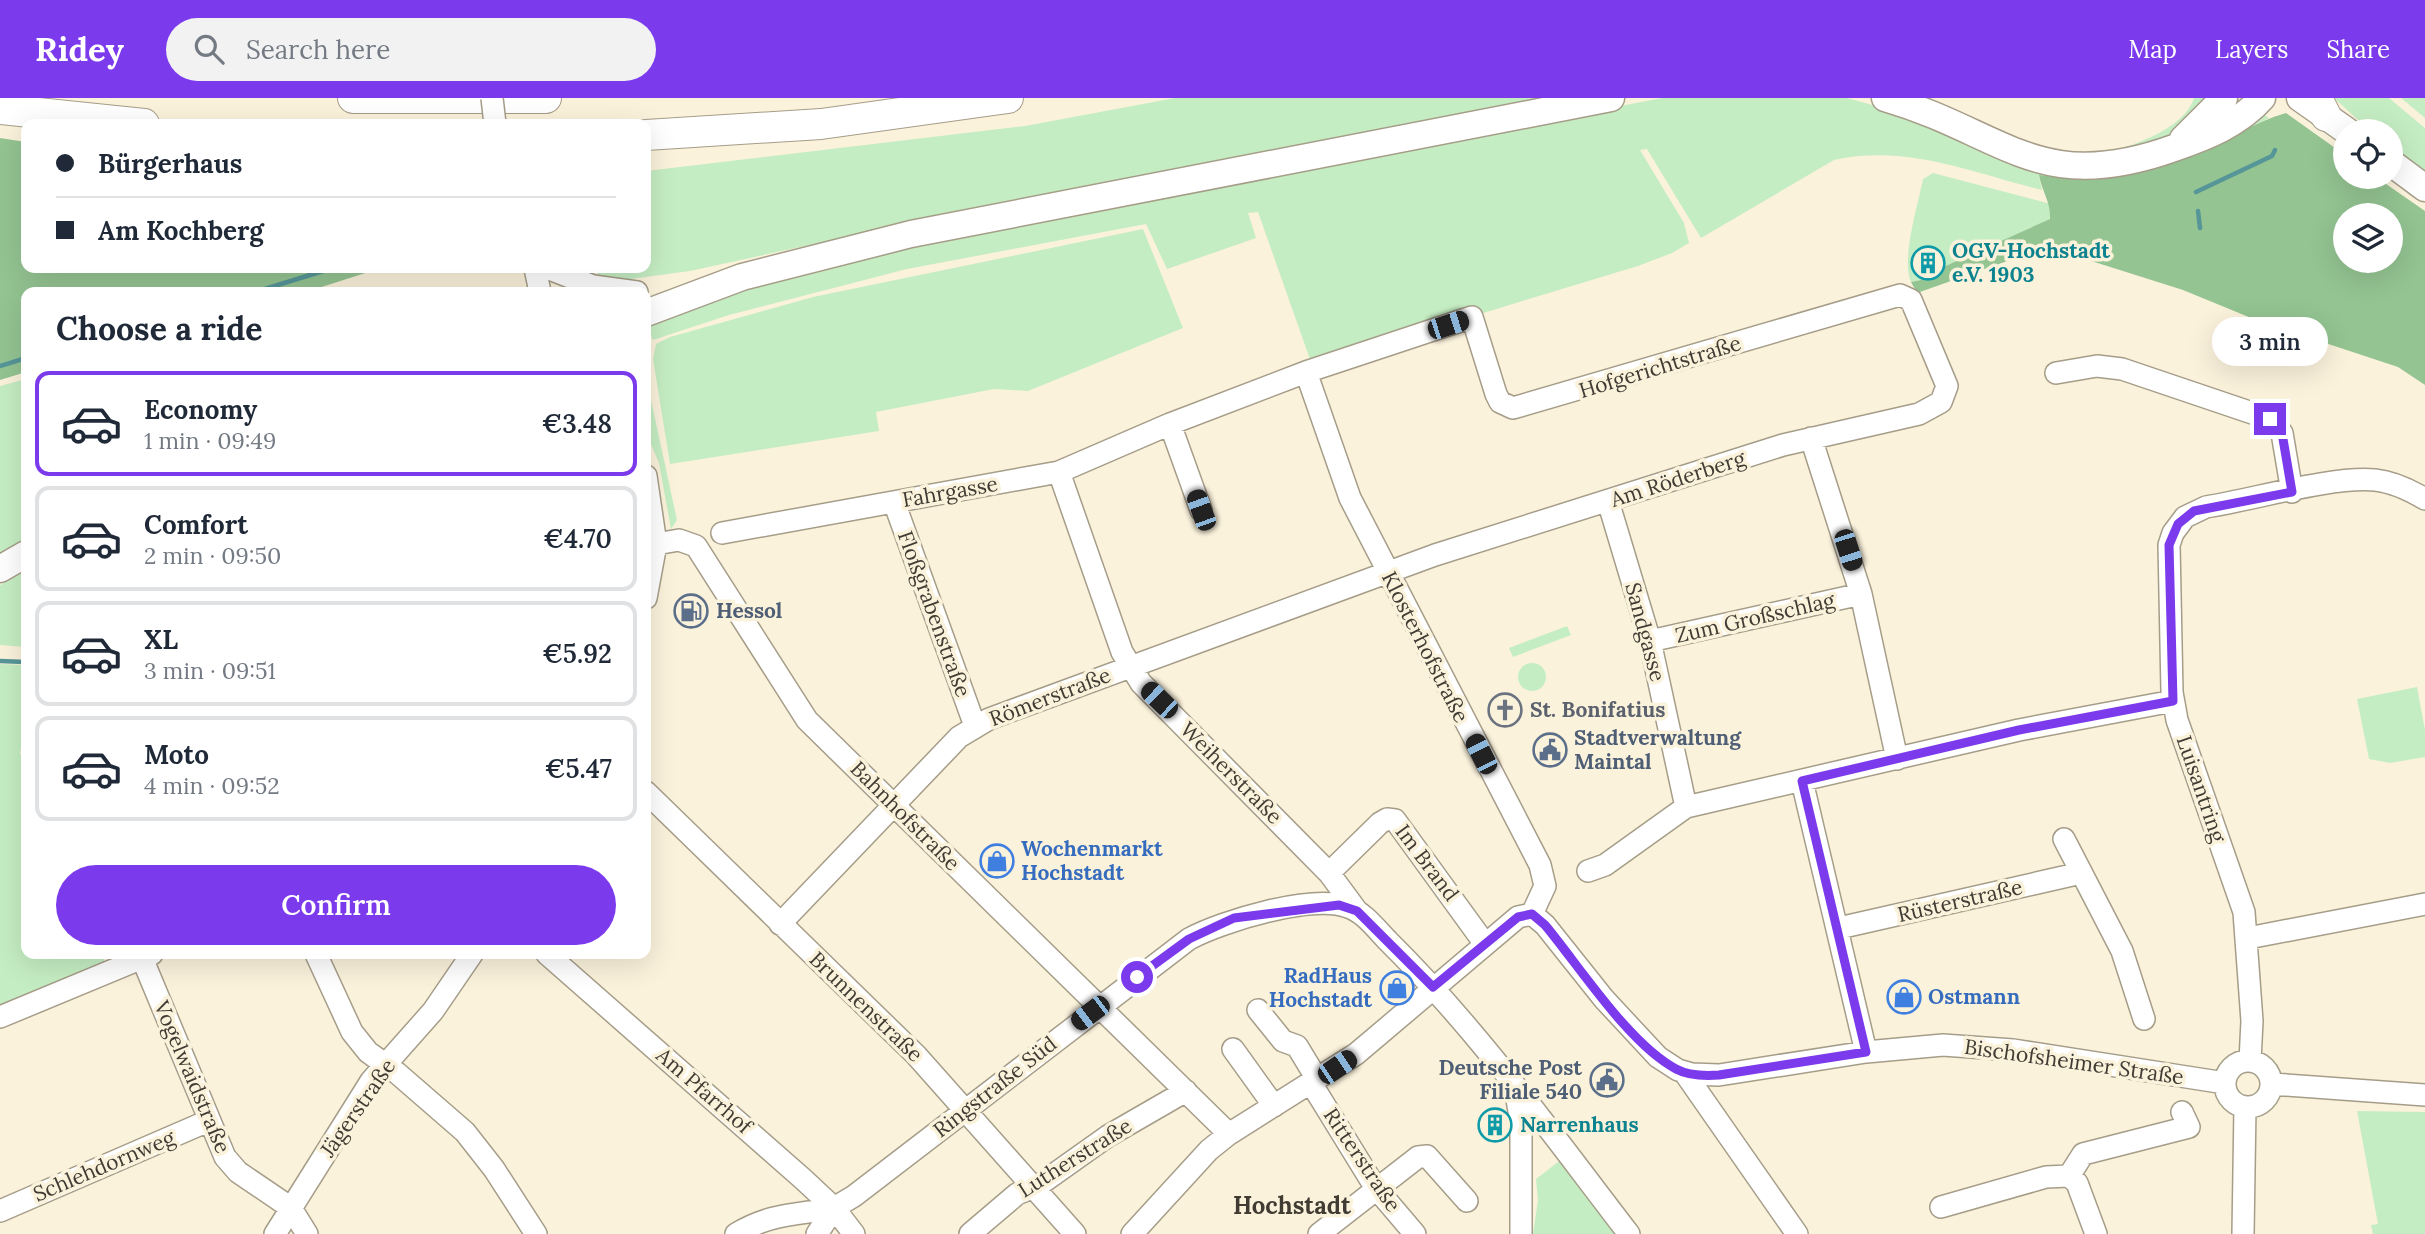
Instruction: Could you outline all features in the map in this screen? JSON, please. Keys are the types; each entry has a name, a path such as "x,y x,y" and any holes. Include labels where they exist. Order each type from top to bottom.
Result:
{"highway":[{"path":"353,98 546,98"},
{"path":"651,135 821,124 1008,98"},
{"path":"0,109 97,119"}],"main road":[{"path":"651,296 742,277 911,234 1611,98"},
{"path":"1885,98 1934,116 2024,156 2057,166 2113,166 2168,151 2223,128 2262,98"},
{"path":"2300,98 2330,115"},
{"path":"2168,151 2216,103"},
{"path":"2403,172 2425,188"},
{"path":"0,569 21,557"}],"street":[{"path":"492,98 494,119"},
{"path":"560,273 598,287"},
{"name":"Hofgerichtstraße","path":"1472,317 1500,402 1521,408 1893,296 1907,296 1944,373"},
{"name":"Fahrgasse","path":"722,533 1059,472 1170,424 1307,372 1472,317"},
{"path":"2056,373 2097,366 2122,369 2270,419 2282,433 2292,492"},
{"name":"Klosterhofstraße","path":"1307,372 1340,472 1387,572 1540,865 1545,886 1539,919"},
{"name":"Am Röderberg","path":"1387,572 1811,438 1919,414 1936,407 1946,391 1944,373"},
{"path":"1170,424 1201,510"},
{"path":"1811,438 1861,594 1897,759"},
{"name":"Weiherstraße","path":"1059,472 1130,667 1141,683 1329,873 1357,911"},
{"name":"Luisantring","path":"2250,1061 2252,1021 2244,912 2173,701 2169,545 2178,524 2194,511 2344,482 2373,480 2403,487 2425,499"},
{"name":"Sandgasse","path":"1608,501 1650,641 1686,807"},
{"name":"Floßgrabenstraße","path":"894,502 975,726"},
{"path":"651,510 656,544 651,571"},
{"name":"Bahnhofstraße","path":"656,544 679,540 696,547 801,713 1229,1134"},
{"name":"Römerstraße","path":"780,924 960,737 975,726 1387,572"},
{"name":"Zum Großschlag","path":"1650,641 1861,594"},
{"path":"1588,871 1605,865 1686,807 2019,730 2173,701"},
{"path":"1802,781 1839,928 1866,1052"},
{"name":"Brunnenstraße","path":"651,797 916,1055 1075,1234"},
{"name":"Im Brand","path":"1329,873 1380,823 1392,818 1400,823 1485,944"},
{"path":"2064,839 2122,950 2144,1019"},
{"name":"Rüsterstraße","path":"1839,928 2081,873"},
{"path":"2248,939 2425,904"},
{"name":"Ringstraße Süd","path":"817,1234 834,1208 1189,939 1223,922 1250,914 1339,905 1357,911"},
{"path":"1357,911 1433,987 1515,1086 1629,1234"},
{"path":"1141,1231 1191,1168 1229,1134 1314,1081 1379,1036 1433,987 1518,917 1539,919"},
{"name":"Bischofsheimer Straße","path":"1539,919 1639,1038 1658,1057 1684,1072 1719,1075 1866,1052 1943,1045 1986,1047 2225,1083"},
{"path":"0,1017 140,959"},
{"name":"Vogelwaidstraße","path":"148,959 208,1121 232,1167 291,1208"},
{"path":"318,959 344,1020 368,1052 450,1118 477,1146 536,1234"},
{"name":"Jägerstraße","path":"275,1234 371,1081 433,1011 469,959"},
{"name":"Am Pfarrhof","path":"553,959 834,1208 854,1234"},
{"name":"Ritterstraße","path":"1258,1010 1283,1041 1297,1046 1314,1081 1376,1187 1415,1234"},
{"path":"1233,1049 1274,1106"},
{"path":"2250,1061 2268,1071 2272,1084 2267,1099 2253,1107 2245,1107 2230,1099 2225,1083 2230,1069 2250,1061"},
{"path":"1684,1072 1797,1234"},
{"path":"2272,1084 2425,1095"},
{"path":"1515,1086 1521,1135 1521,1234"},
{"name":"Lutherstraße","path":"977,1232 1017,1194 1032,1187 1108,1136 1186,1091"},
{"path":"2243,1234 2245,1107"},
{"path":"2069,1176 2077,1160 2088,1152 2189,1126 2182,1112"},
{"name":"Schlehdornweg","path":"0,1211 208,1121"},
{"path":"1329,1231 1376,1187 1418,1157 1427,1156 1467,1201"},
{"path":"1941,1207 2046,1177 2069,1176 2077,1183 2096,1234"},
{"path":"291,1208 307,1234"},
{"path":"736,1234 770,1217 834,1208"}],"green space":[{"path":"1175,98 1567,98 865,233 690,271 616,281 599,280 596,273 651,273 651,170 1025,126"},
{"path":"1662,98 1847,98 1887,109 2039,171 2262,113 2269,118 2189,156 2147,171 2096,180 2039,176 2042,190 1913,158 1861,156 1834,160 1701,238 1647,149 1640,150 1684,223 1689,243 1672,253 1638,266 1312,365 1258,212 1248,213 1256,238 1167,269 1146,224 907,269 729,315 653,340 651,336 651,317 905,243"},
{"path":"1906,98 1940,104 2039,146 2081,153 2126,147 2151,137 2177,121 2194,98 2204,98 2193,120 2174,135 2126,155 2093,159 2062,157 2030,149"},
{"path":"2334,98 2389,98 2425,128 2425,174 2403,157 2403,119 2357,119"},
{"path":"2401,98 2425,98 2425,118"},
{"path":"2286,113 2333,146 2333,189 2393,189 2425,211 2425,385 2398,367 2256,320 2183,290 2047,247 1917,293 1911,282 1940,276 1939,269 2050,219 2039,175 2083,178 2142,171 2202,151 2254,125"},
{"path":"0,138 21,141 21,273 365,273 322,287 21,287 21,374 0,380"},
{"path":"1933,173 2051,204 2050,219 1940,269 1940,276 1911,282 1908,260 1911,232 1923,179"},
{"path":"1143,229 1183,328 1028,391 994,389 876,412 879,431 670,464 653,359 656,344 670,337 813,297"},
{"path":"21,380 21,542 0,555 0,386"},
{"path":"651,400 677,520 671,529 659,463 651,445"},
{"path":"21,574 21,647 0,645 0,585"},
{"path":"1567,626 1571,635 1513,657 1509,648"},
{"path":"1532,663 1542,667 1546,677 1542,687 1532,691 1522,687 1518,677 1522,667"},
{"path":"0,664 21,665 21,959 104,959 106,965 0,1008"},
{"path":"2417,687 2425,730 2425,757 2390,763 2369,759 2357,699"},
{"path":"2357,1111 2425,1112 2425,1234 2373,1234 2371,1225 2378,1224"},
{"path":"1562,1159 1619,1234 1533,1234 1538,1200 1536,1179"}],"waterway":[{"path":"2196,192 2272,156 2275,150"},
{"path":"2198,211 2200,228"},
{"path":"271,287 317,273"},
{"path":"0,366 21,360"},
{"path":"0,661 21,662"}],"place":[{"name":"OGV-Hochstadt e.V. 1903","path":"1928,263"},
{"name":"Hessol","path":"691,611"},
{"name":"St. Bonifatius","path":"1505,710"},
{"name":"Stadtverwaltung Maintal","path":"1550,750"},
{"name":"Wochenmarkt Hochstadt","path":"997,861"},
{"name":"RadHaus Hochstadt","path":"1397,988"},
{"name":"Ostmann","path":"1904,997"},
{"name":"Deutsche Post Filiale 540","path":"1607,1080"},
{"name":"Narrenhaus","path":"1495,1125"}],"district":[{"name":"Hochstadt","path":"1292,1206"}],"route":[{"path":"1137,977 1189,939 1234,918 1302,907 1339,905 1357,911 1433,987 1518,917 1532,914 1540,919 1639,1038 1658,1057 1678,1070 1705,1076 1719,1075 1866,1052 1839,928 1802,781 2019,730 2173,701 2168,559 2173,533 2178,524 2194,511 2292,492 2282,433 2270,419"}]}
